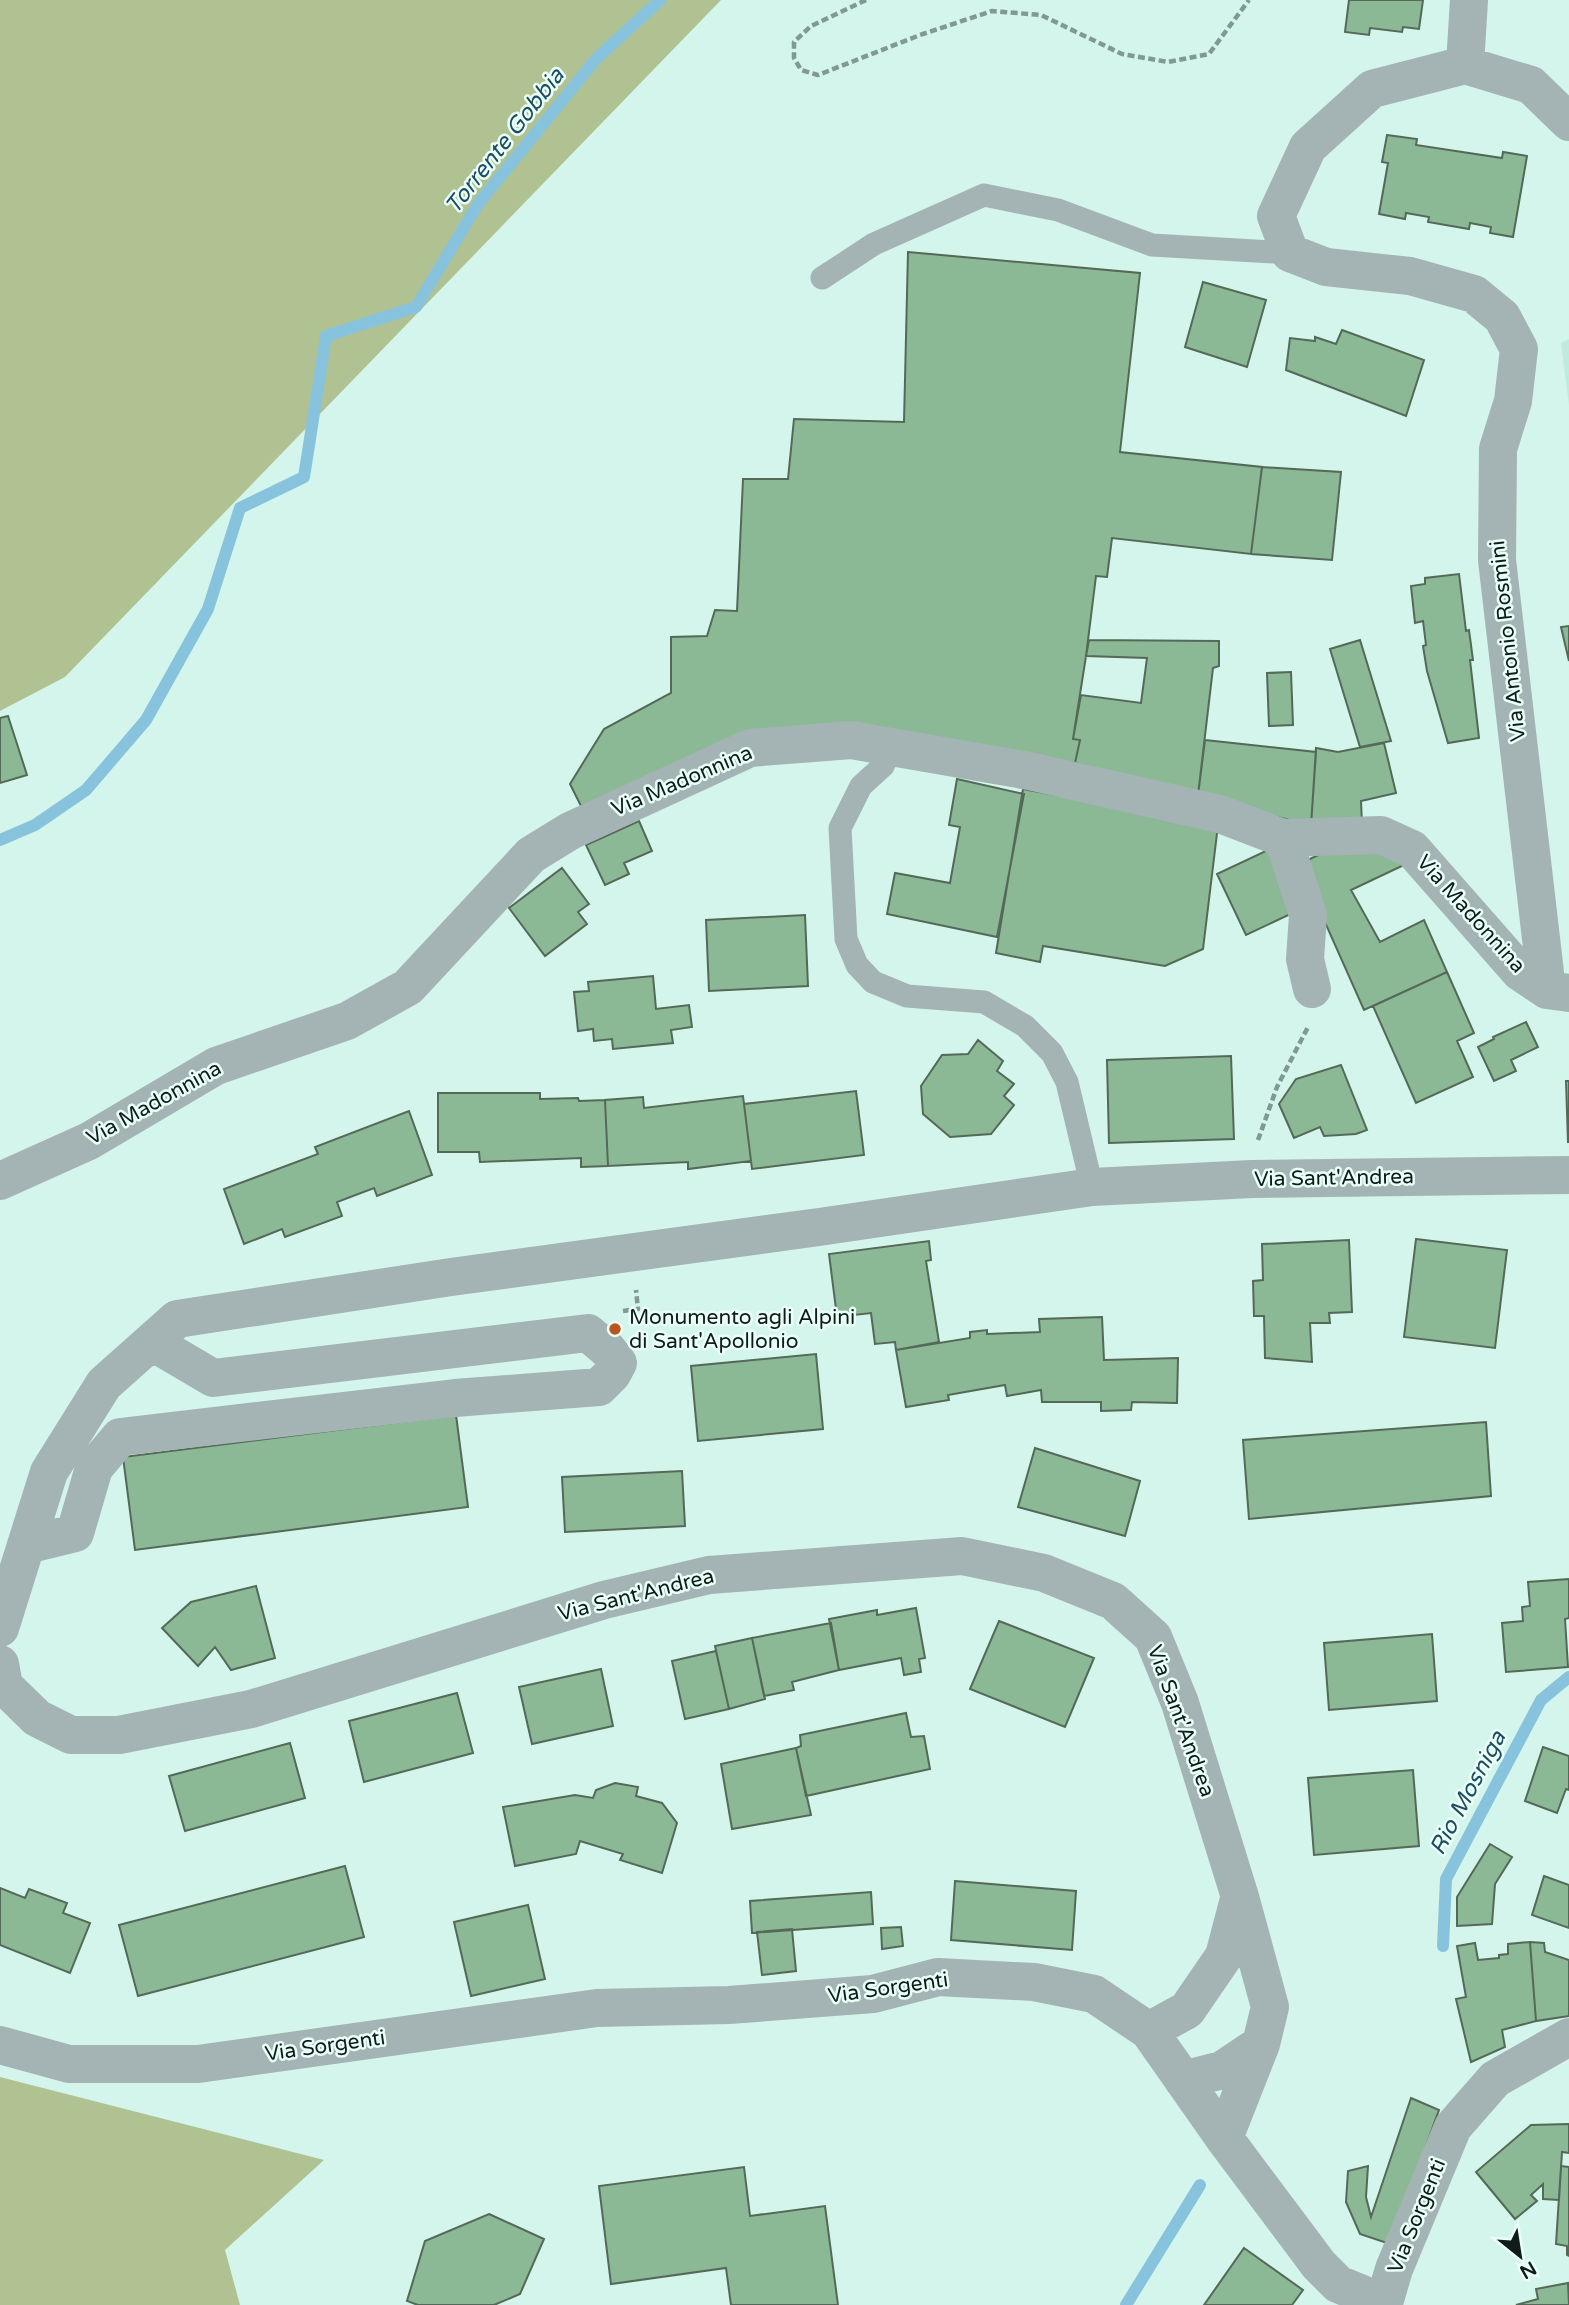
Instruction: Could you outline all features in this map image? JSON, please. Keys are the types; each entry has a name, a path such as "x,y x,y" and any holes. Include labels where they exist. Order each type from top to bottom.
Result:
{"street":[{"path":"1465,65 1469,0"},
{"path":"1290,253 1276,216 1308,146 1372,89 1465,65 1531,85 1569,122"},
{"name":"Via Antonio Rosmini","path":"1290,253 1326,267 1410,276 1474,294 1502,317 1519,349 1513,401 1498,449 1497,560 1558,992"},
{"name":"Via Madonnina","path":"0,1181 89,1141 216,1066 347,1021 408,987 531,855 570,831 750,748 851,740 1029,771 1220,814 1283,838 1381,835 1412,849 1520,972 1558,992"},
{"path":"1283,838 1308,915 1305,959 1312,989"},
{"name":"Via Sant'Andrea","path":"0,1628 49,1472 104,1384 177,1319 451,1277 1093,1187 1252,1179 1569,1175"},
{"path":"26,1545 75,1533 94,1468 120,1437 455,1398 599,1387 612,1374 618,1363 607,1349 588,1333 213,1378 152,1342"},
{"name":"Via Sant'Andrea","path":"0,1664 4,1686 37,1718 71,1735 119,1735 251,1709 604,1600 709,1575 962,1556 1044,1573 1113,1601 1153,1637 1180,1703 1240,1897 1270,2007 1261,2044 1224,2138"},
{"path":"1149,2031 1187,2010 1224,1956 1240,1897"},
{"name":"Via Sorgenti","path":"0,2045 69,2064 198,2064 597,2008 729,2005 873,1994 938,1977 1034,1982 1094,1994 1149,2031 1224,2138 1320,2265 1338,2284 1384,2304 1395,2269 1453,2127 1495,2078 1569,2038"},
{"path":"1183,2080 1222,2070 1261,2044"}],"lane":[{"path":"822,278 873,244 984,195 1058,210 1152,245 1290,253"},
{"path":"892,747 883,766 861,786 840,828 846,939 857,965 873,982 907,996 984,1002 1025,1026 1052,1053 1067,1082 1093,1187"}],"path":[{"path":"866,0 811,26 794,42 794,58 801,70 818,75 920,35 992,11 1041,15 1122,54 1167,62 1209,54 1249,0"},
{"path":"1252,1179 1259,1134 1276,1087 1308,1030 1312,989"},
{"path":"588,1333 587,1316 638,1309 632,1252"}],"shaded area":[{"path":"0,0 721,0 65,677 0,711"},
{"path":"1569,339 1569,405 1561,343"},
{"path":"0,2077 324,2160 225,2250 240,2305 0,2305"}],"building":[{"path":"1349,0 1423,0 1419,29 1403,27 1402,32 1370,28 1369,35 1345,32"},
{"path":"1387,135 1417,139 1416,145 1502,158 1503,152 1527,156 1513,237 1490,233 1491,227 1470,223 1469,229 1428,222 1429,217 1406,213 1405,219 1379,214 1388,163 1382,162"},
{"path":"908,252 1140,273 1120,452 1262,467 1251,554 1112,538 1107,577 1096,576 1073,739 1080,740 1075,763 754,735 582,808 570,784 604,729 671,693 671,637 707,636 715,610 737,611 743,479 788,479 794,419 904,422"},
{"path":"1203,282 1266,300 1247,367 1185,347"},
{"path":"1342,330 1424,360 1406,416 1286,370 1290,338 1315,341 1315,337 1336,344"},
{"path":"1262,467 1341,472 1332,560 1251,554"},
{"path":"1459,574 1466,631 1469,630 1473,660 1470,660 1479,738 1448,743 1427,671 1423,621 1415,623 1411,586 1425,584 1425,578"},
{"path":"1569,626 1569,661 1561,627"},
{"path":"1089,640 1219,641 1219,666 1213,668 1198,795 1075,763 1080,740 1073,739 1081,695 1141,703 1147,658 1086,656"},
{"path":"1360,640 1391,741 1360,747 1330,649"},
{"path":"1291,672 1293,725 1269,726 1267,673"},
{"path":"8,716 27,775 0,783 0,718"},
{"path":"1205,740 1316,752 1311,826 1198,795"},
{"path":"1384,743 1396,793 1361,801 1362,824 1311,826 1316,748 1338,752"},
{"path":"957,779 1024,794 997,937 887,914 895,873 950,883 960,827 949,825"},
{"path":"1023,789 1218,825 1203,949 1165,966 1043,946 1040,962 996,953"},
{"path":"639,821 652,851 624,863 629,874 605,885 586,845"},
{"path":"1270,849 1299,910 1246,935 1217,874"},
{"path":"1329,850 1388,852 1404,865 1351,890 1380,942 1424,920 1447,972 1364,1010 1299,864"},
{"path":"562,868 589,904 578,912 587,924 545,956 509,908"},
{"path":"805,915 808,986 709,991 706,920"},
{"path":"1447,972 1474,1033 1457,1041 1473,1077 1416,1103 1373,1006"},
{"path":"653,976 656,1009 689,1005 692,1027 671,1030 673,1043 613,1049 612,1039 594,1041 593,1029 578,1031 574,992 589,991 588,982"},
{"path":"1526,1022 1538,1047 1511,1060 1516,1071 1494,1081 1478,1047"},
{"path":"978,1040 1003,1061 997,1071 1014,1084 1004,1096 1014,1105 991,1134 950,1137 923,1114 921,1086 942,1055 968,1054"},
{"path":"1231,1056 1234,1139 1109,1143 1107,1060"},
{"path":"1341,1065 1367,1130 1356,1134 1324,1136 1320,1127 1294,1138 1279,1104 1296,1079"},
{"path":"1566,1081 1569,1081 1569,1142 1568,1142"},
{"path":"856,1091 864,1155 752,1169 744,1104"},
{"path":"438,1093 540,1093 540,1099 605,1100 608,1166 581,1167 581,1158 480,1162 479,1152 438,1152"},
{"path":"743,1096 751,1161 688,1169 688,1162 608,1166 605,1100 643,1097 644,1108"},
{"path":"409,1111 432,1175 377,1196 374,1188 337,1202 342,1216 285,1237 282,1229 244,1244 224,1189 318,1154 315,1147"},
{"path":"1416,1239 1507,1250 1495,1348 1404,1337"},
{"path":"1349,1240 1352,1312 1329,1313 1330,1323 1310,1323 1312,1362 1265,1358 1264,1316 1254,1316 1253,1281 1263,1280 1262,1244"},
{"path":"929,1241 931,1260 926,1261 939,1342 896,1350 895,1342 875,1344 871,1313 837,1317 829,1254"},
{"path":"1102,1317 1104,1360 1178,1358 1177,1403 1132,1402 1131,1410 1101,1411 1101,1402 1042,1402 1041,1390 1007,1396 1005,1385 948,1395 949,1400 906,1407 896,1350 970,1338 970,1332 1040,1332 1039,1319"},
{"path":"816,1354 823,1429 698,1441 691,1366"},
{"path":"456,1415 468,1507 135,1550 123,1457"},
{"path":"1486,1422 1491,1496 1249,1519 1243,1440"},
{"path":"1035,1448 1140,1481 1125,1536 1018,1507"},
{"path":"682,1471 685,1526 565,1532 562,1477"},
{"path":"1569,1579 1569,1618 1565,1619 1568,1667 1506,1672 1502,1623 1523,1621 1522,1607 1530,1606 1528,1582"},
{"path":"256,1586 275,1658 231,1670 215,1647 198,1666 162,1628 191,1602"},
{"path":"916,1608 925,1658 919,1659 921,1672 904,1675 901,1658 839,1670 829,1619 877,1610 877,1615"},
{"path":"999,1621 1094,1658 1065,1727 970,1689"},
{"path":"831,1623 839,1670 792,1682 794,1690 764,1696 752,1638"},
{"path":"1432,1634 1437,1701 1329,1710 1324,1643"},
{"path":"752,1638 765,1699 729,1709 715,1646"},
{"path":"716,1651 729,1709 685,1719 672,1661"},
{"path":"601,1669 613,1726 532,1744 519,1687"},
{"path":"457,1693 473,1753 364,1782 349,1721"},
{"path":"906,1713 911,1737 924,1736 930,1769 806,1796 796,1748 801,1746 800,1735"},
{"path":"290,1743 305,1798 185,1831 169,1776"},
{"path":"1543,1747 1569,1756 1569,1790 1566,1789 1557,1813 1525,1801"},
{"path":"796,1748 811,1815 732,1829 721,1764"},
{"path":"1413,1770 1419,1846 1314,1855 1308,1778"},
{"path":"615,1783 638,1787 636,1796 662,1803 677,1823 662,1873 620,1860 623,1854 580,1841 576,1854 515,1866 503,1807 575,1795 593,1798 596,1790"},
{"path":"1490,1844 1512,1857 1495,1884 1492,1924 1457,1926 1457,1897"},
{"path":"345,1866 364,1937 138,1996 119,1925"},
{"path":"1544,1876 1569,1885 1569,1928 1532,1915"},
{"path":"955,1881 1076,1891 1072,1950 951,1940"},
{"path":"0,1888 25,1898 29,1889 67,1903 63,1913 90,1923 70,1973 0,1945"},
{"path":"871,1892 873,1924 752,1933 750,1901"},
{"path":"528,1905 545,1979 471,1996 454,1922"},
{"path":"901,1927 903,1946 882,1949 881,1928"},
{"path":"792,1929 796,1971 762,1975 757,1932"},
{"path":"1530,1942 1536,2021 1502,2030 1505,2047 1471,2062 1456,1999 1466,1997 1457,1946 1475,1943 1478,1960 1499,1958 1499,1955 1508,1954 1508,1944"},
{"path":"1530,1942 1544,1943 1545,1952 1569,1960 1569,2016 1536,2021"},
{"path":"1411,2098 1439,2110 1390,2244 1360,2234 1346,2202 1348,2171 1368,2166 1366,2197 1371,2217"},
{"path":"1569,2124 1569,2153 1562,2152 1559,2200 1543,2199 1543,2184 1531,2195 1537,2201 1515,2219 1476,2172 1531,2125"},
{"path":"1561,2166 1569,2167 1569,2256 1567,2246 1556,2244"},
{"path":"744,2167 750,2216 825,2206 838,2305 731,2305 726,2268 611,2284 599,2186"},
{"path":"489,2214 544,2239 520,2294 494,2305 418,2305 407,2301 425,2241"},
{"path":"1244,2248 1303,2290 1292,2305 1204,2305"},
{"path":"1568,2283 1569,2305 1516,2305 1538,2299 1536,2289"}],"waterway":[{"name":"Torrente Gobbia","path":"0,840 35,825 86,790 146,720 208,609 240,508 304,477 326,336 416,307 478,204 596,59 660,0"},
{"name":"Rio Mosniga","path":"1443,1946 1446,1879 1541,1700 1569,1677"},
{"name":"Rio Mosniga","path":"1126,2305 1200,2185"}],"place":[{"name":"Monumento agli Alpini di Sant'Apollonio","path":"615,1329"}]}
